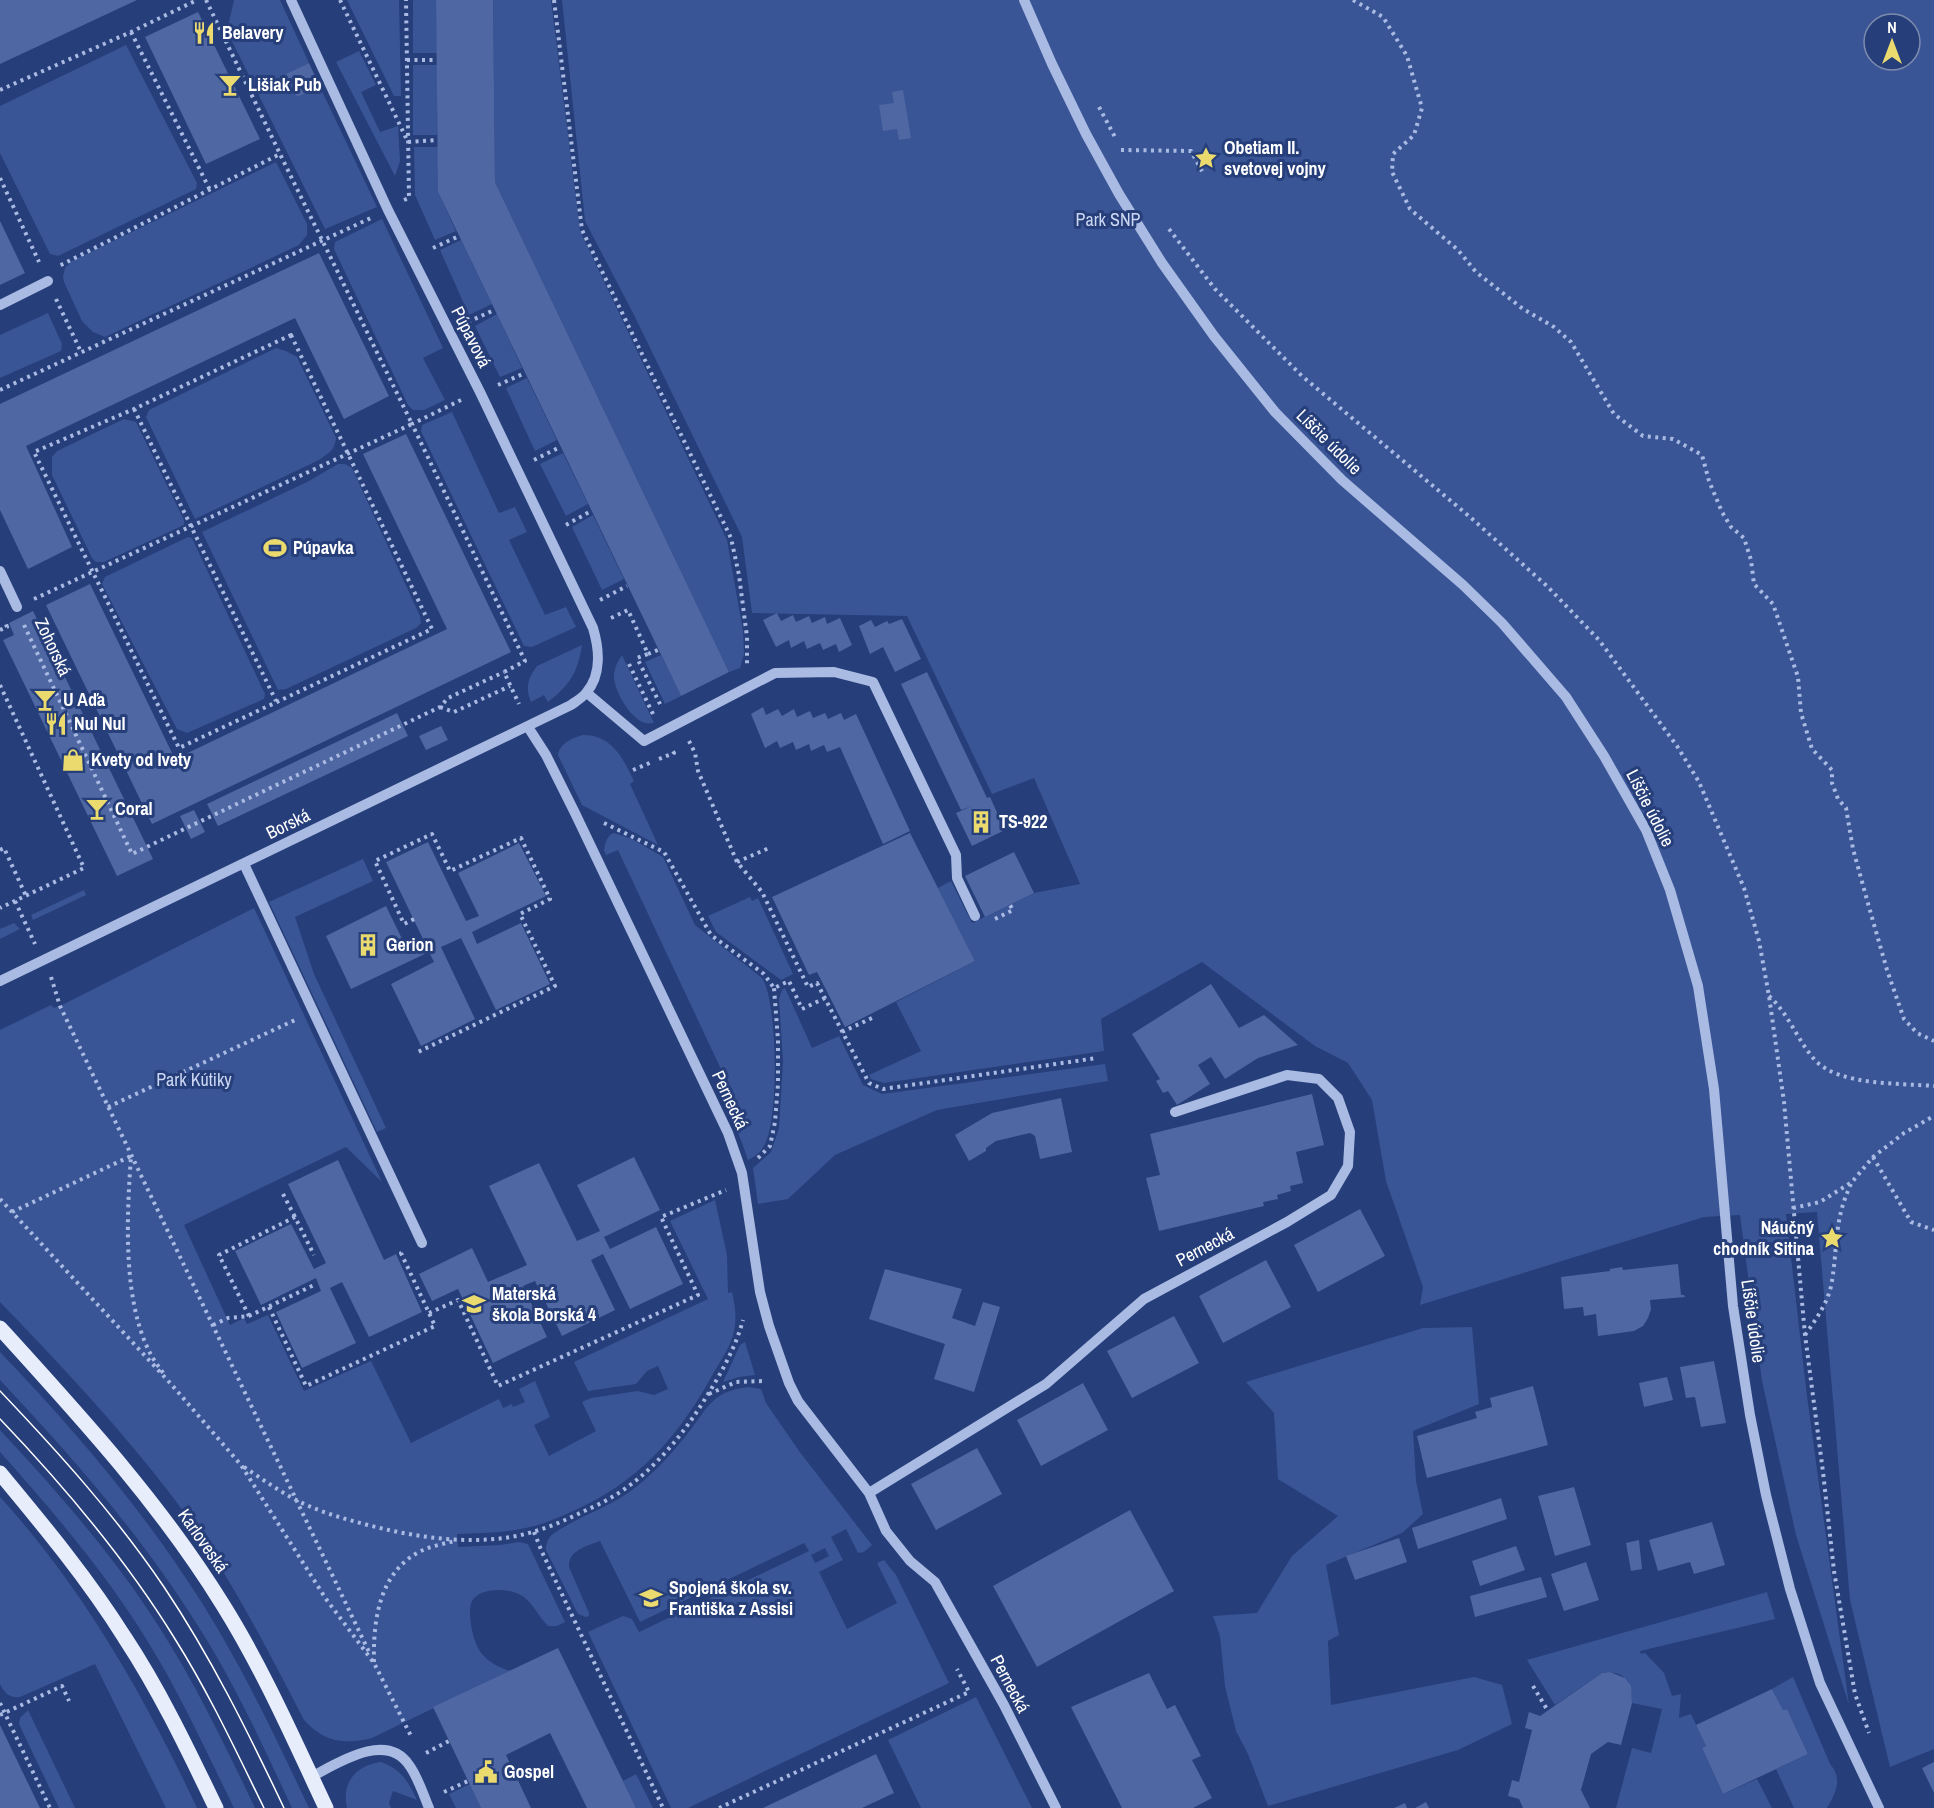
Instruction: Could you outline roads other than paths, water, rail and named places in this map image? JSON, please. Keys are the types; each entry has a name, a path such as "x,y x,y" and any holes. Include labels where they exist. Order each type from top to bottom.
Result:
{"main road":[{"name":"Karloveská","path":"0,1328 90,1427 142,1490 191,1557 223,1605 252,1657 326,1808"},
{"path":"0,1473 79,1570 126,1638 159,1695 216,1808"}],"street":[{"name":"Púpavová","path":"291,0 388,210 479,391 593,628 598,645 598,662 587,693"},
{"name":"Líščie údolie","path":"1024,0 1086,134 1119,195 1214,336 1275,412 1342,480 1463,585 1502,623 1566,697 1604,756 1646,830 1670,890 1698,986 1714,1089 1722,1205 1733,1306 1750,1415 1766,1495 1790,1589 1820,1683 1879,1808"},
{"path":"0,305 48,281"},
{"name":"Zohorská","path":"0,571 19,612"},
{"path":"587,693 644,741 775,673 834,672 873,682 956,855 957,878 975,916"},
{"name":"Borská","path":"0,981 528,727 571,705 587,693"},
{"name":"Pernecká","path":"528,727 546,755 570,803 728,1132 742,1173 760,1292 789,1383 811,1419 868,1493 886,1531 910,1561 935,1582 1004,1706 1056,1808"},
{"path":"244,864 422,1243"},
{"name":"Pernecká","path":"868,1493 1046,1384 1144,1299 1287,1222 1331,1194 1348,1166 1350,1132 1338,1098 1319,1079 1287,1075 1175,1112"},
{"path":"311,1777 357,1755 378,1749 396,1752 409,1764 429,1808"}],"tram line":[{"path":"0,1391 86,1486 164,1587 198,1640 228,1695 284,1808"},
{"path":"0,1419 94,1524 156,1609 222,1722 264,1808"}],"place":[{"name":"Belavery","path":"204,33"},
{"name":"Lišiak Pub","path":"230,85"},
{"name":"Obetiam II. svetovej vojny","path":"1206,158"},
{"name":"Púpavka","path":"275,548"},
{"name":"U Aďa","path":"45,700"},
{"name":"Nul Nul","path":"56,724"},
{"name":"Kvety od Ivety","path":"73,760"},
{"name":"Coral","path":"97,809"},
{"name":"TS-922","path":"981,822"},
{"name":"Gerion","path":"368,945"},
{"name":"Náučný chodník Sitina","path":"1832,1238"},
{"name":"Materská škola Borská 4","path":"474,1304"},
{"name":"Spojená škola sv. Františka z Assisi","path":"651,1598"},
{"name":"Gospel","path":"486,1772"}],"park label":[{"name":"Park SNP","path":"1108,220"},
{"name":"Park Kútiky","path":"194,1080"}]}
